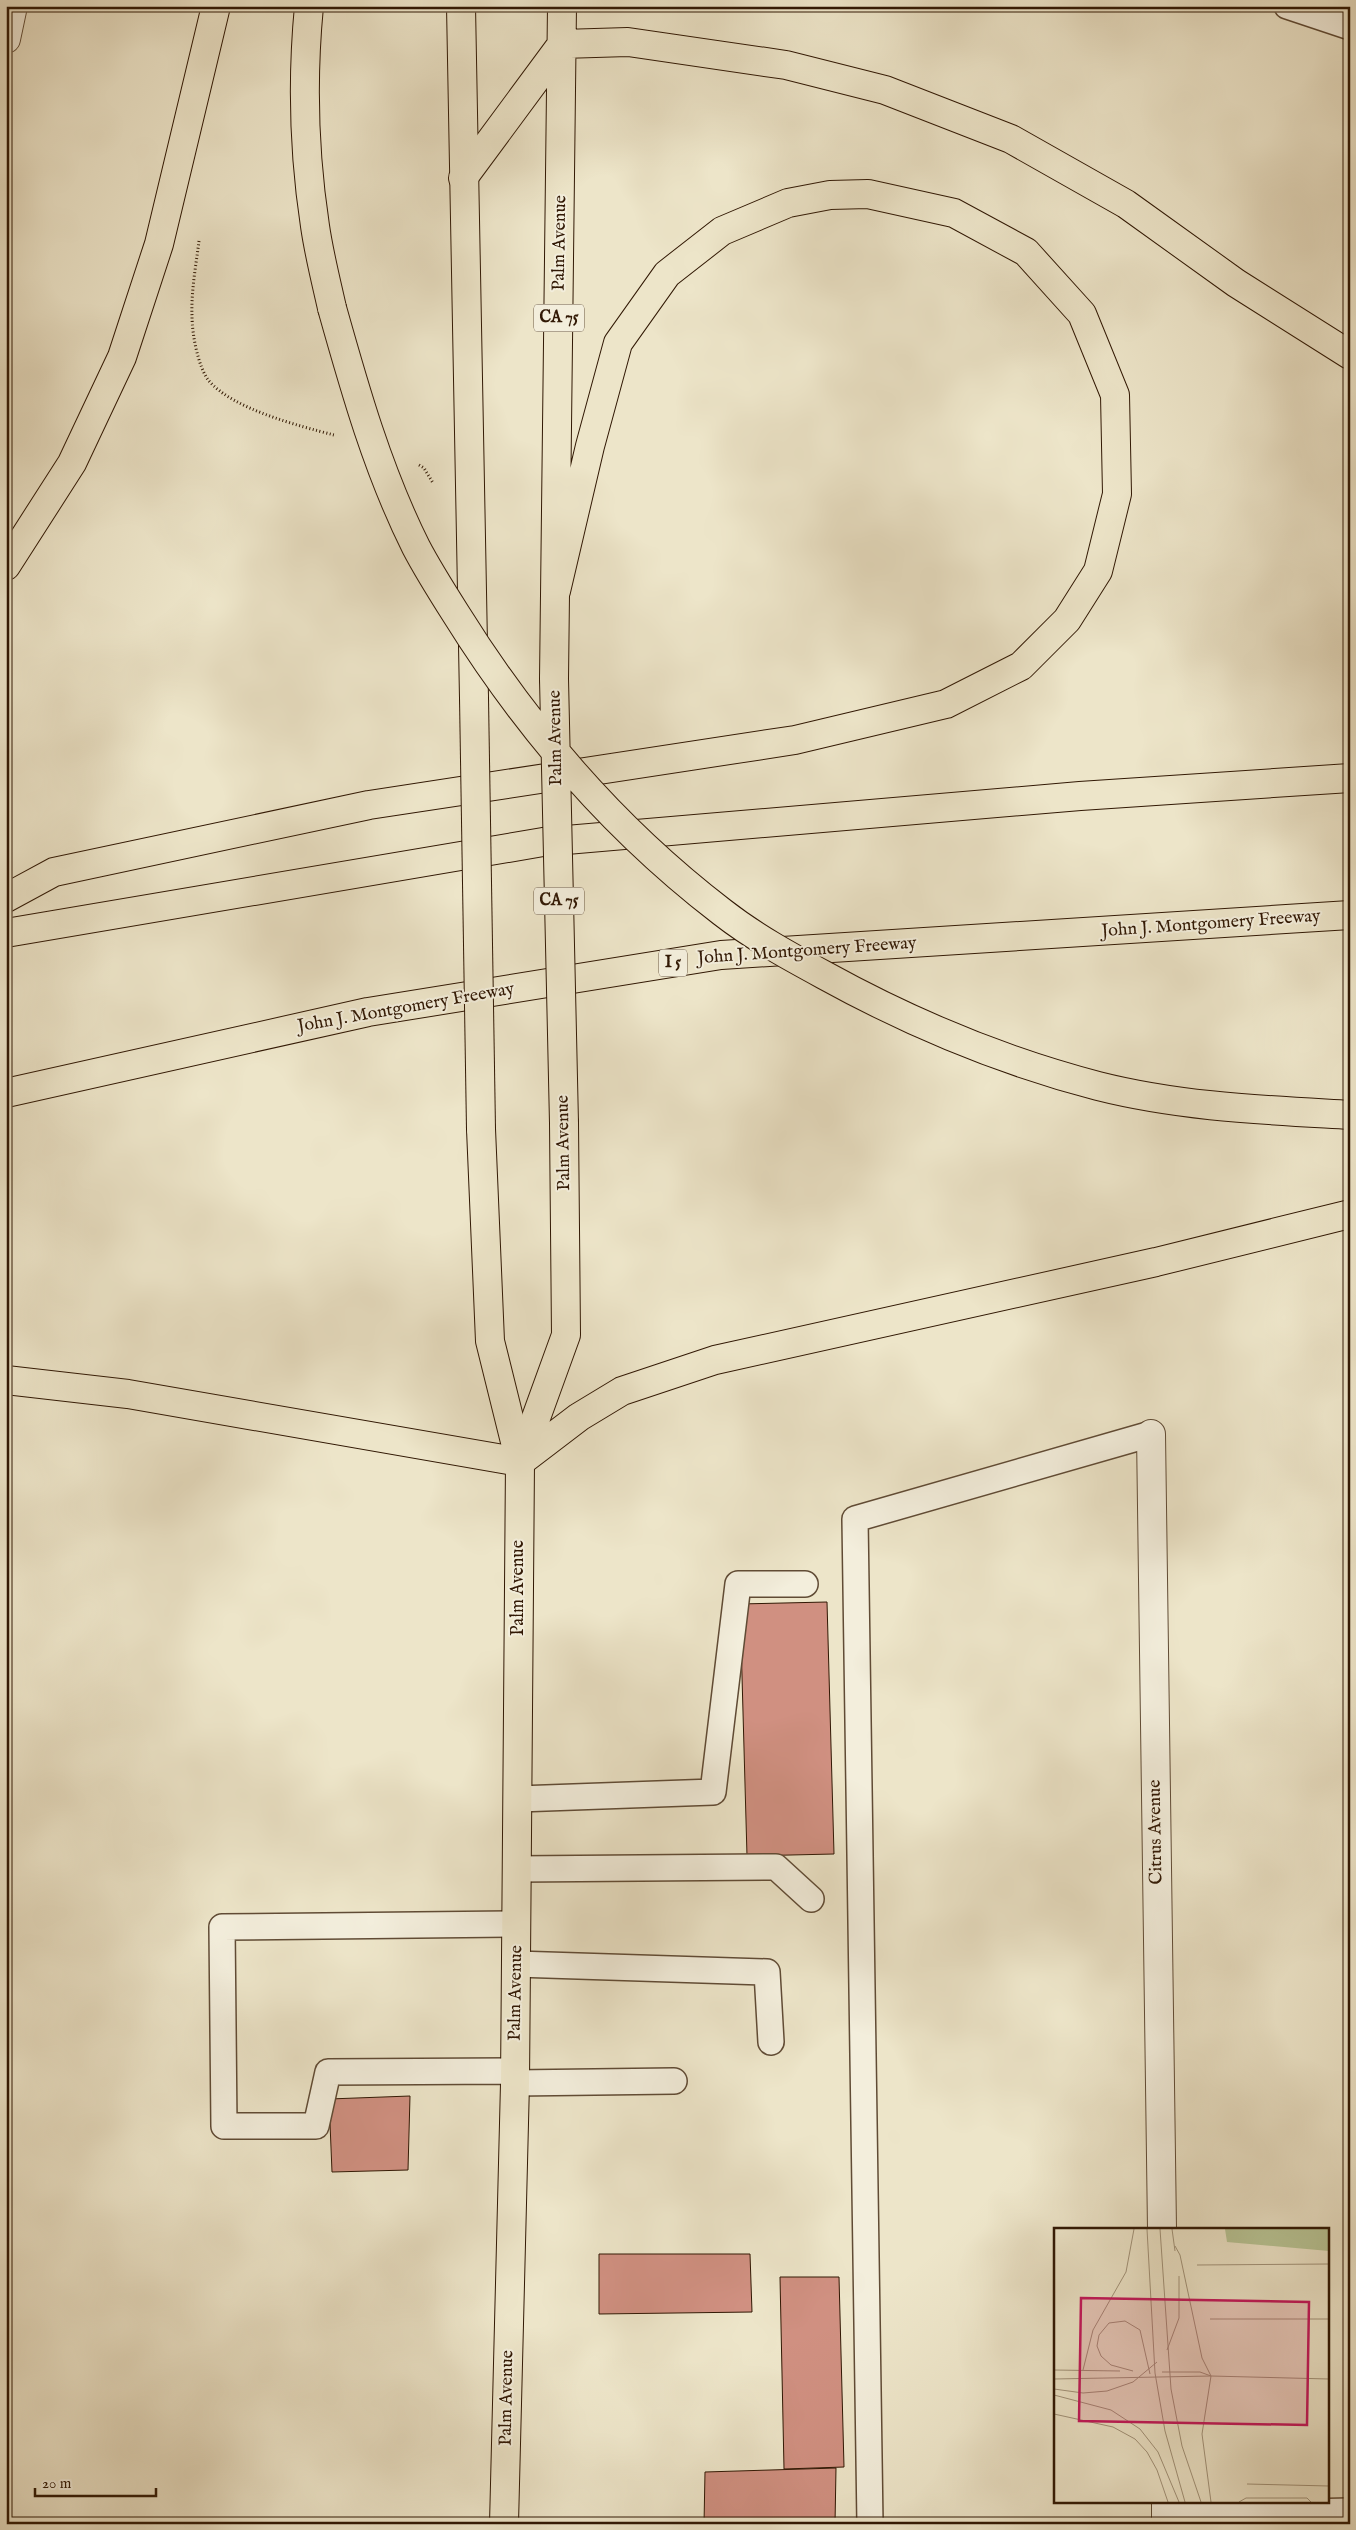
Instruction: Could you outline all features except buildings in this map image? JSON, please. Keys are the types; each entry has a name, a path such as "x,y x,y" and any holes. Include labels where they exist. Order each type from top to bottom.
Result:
{"main road":[{"path":"6,566 72,463 122,357 159,244 216,6"},
{"path":"309,6 305,49 306,133 315,226 332,308 363,418 391,494 417,549 481,655 566,768 628,830 723,913 768,944 854,992 920,1024 983,1050 1098,1086 1153,1097 1226,1108 1350,1115"},
{"name":"Palm Avenue","path":"461,6 481,1129 490,1341 520,1462 515,2078 504,2524"},
{"name":"Palm Avenue","path":"520,1462 566,1335 564,1123 554,678 562,6"},
{"path":"463,178 562,44 628,42 786,65 885,90 1011,139 1126,204 1236,283 1350,355"},
{"path":"6,898 54,872 369,805 795,740 946,704 1021,666 1067,620 1098,571 1117,494 1115,395 1082,314 1026,252 954,213 868,194 830,195 788,203 722,231 667,274 618,344 590,446 556,591"},
{"path":"6,932 543,842 1080,796 1350,778"},
{"name":"John J. Montgomery Freeway","path":"6,1093 368,1012 721,955 1350,915"},
{"path":"6,1380 128,1394 520,1462 580,1417 622,1391 715,1360 1156,1262 1350,1214"}],"street":[{"path":"6,39 13,6"},
{"name":"Citrus Avenue","path":"1151,1434 1162,2228"}],"lane":[{"path":"1287,6 1344,19"},
{"path":"870,2524 855,1520 1151,1434"},
{"path":"518,1799 713,1792 738,1584 805,1584"},
{"path":"517,1869 776,1867 812,1899"},
{"path":"517,1924 222,1927 224,2126 316,2126 328,2072 674,2081"},
{"path":"516,1964 768,1972 771,2042"},
{"path":"1166,2513 1350,2511"}],"path":[{"path":"199,235 192,316 196,349 209,381 232,399 290,424 338,436"},
{"path":"417,464 424,468 438,491"}]}
